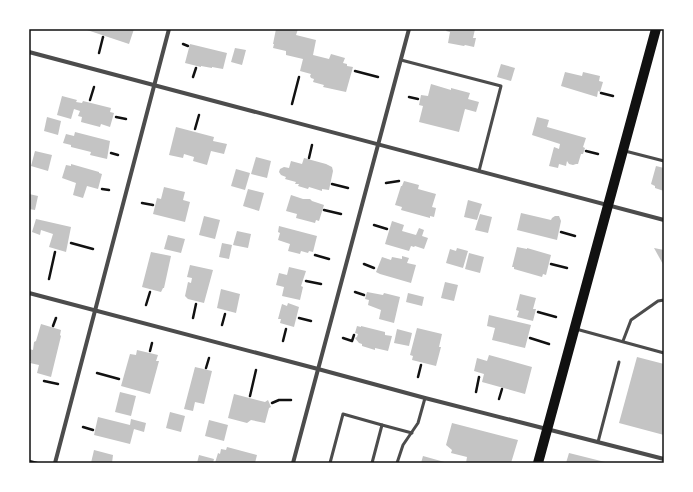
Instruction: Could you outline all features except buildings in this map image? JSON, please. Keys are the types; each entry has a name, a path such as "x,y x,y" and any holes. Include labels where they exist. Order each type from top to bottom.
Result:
{"main road":[{"path":"538,463 656,29"}],"street":[{"path":"55,463 169,29"},
{"path":"293,463 409,29"},
{"path":"29,52 664,220"},
{"path":"29,293 425,398 664,459"}],"lane":[{"path":"401,60 501,86 479,171"},
{"path":"623,150 664,161"},
{"path":"623,341 631,320 658,301 664,300"},
{"path":"575,328 664,353"},
{"path":"598,442 619,362"},
{"path":"398,463 403,445 418,423 425,398"},
{"path":"330,463 343,414 412,433"},
{"path":"372,463 382,425"}],"path":[{"path":"99,53 103,37"},
{"path":"183,44 188,46"},
{"path":"193,77 196,68"},
{"path":"355,71 378,76"},
{"path":"292,104 299,77"},
{"path":"90,100 94,87"},
{"path":"601,93 613,96"},
{"path":"409,97 418,99"},
{"path":"195,129 199,115"},
{"path":"116,117 126,119"},
{"path":"309,158 312,145"},
{"path":"586,151 598,154"},
{"path":"111,153 118,155"},
{"path":"386,183 399,182"},
{"path":"332,184 348,188"},
{"path":"102,189 109,190"},
{"path":"142,203 153,205"},
{"path":"324,210 341,214"},
{"path":"374,225 387,229"},
{"path":"561,232 575,236"},
{"path":"71,243 93,249"},
{"path":"49,279 55,252"},
{"path":"314,255 329,259"},
{"path":"364,264 374,268"},
{"path":"551,264 567,268"},
{"path":"306,281 321,284"},
{"path":"146,305 150,292"},
{"path":"356,292 364,294"},
{"path":"193,318 196,304"},
{"path":"538,312 556,317"},
{"path":"222,325 225,314"},
{"path":"53,326 56,318"},
{"path":"299,318 311,321"},
{"path":"283,341 286,328"},
{"path":"343,338 352,341 354,335"},
{"path":"530,338 548,344"},
{"path":"150,351 152,343"},
{"path":"206,368 208,358"},
{"path":"418,377 421,365"},
{"path":"250,396 256,370"},
{"path":"97,373 119,379"},
{"path":"476,392 480,376"},
{"path":"44,381 58,384"},
{"path":"499,399 502,389"},
{"path":"272,403 279,400 291,400"},
{"path":"83,427 93,430"},
{"path":"29,461 37,463"}]}
